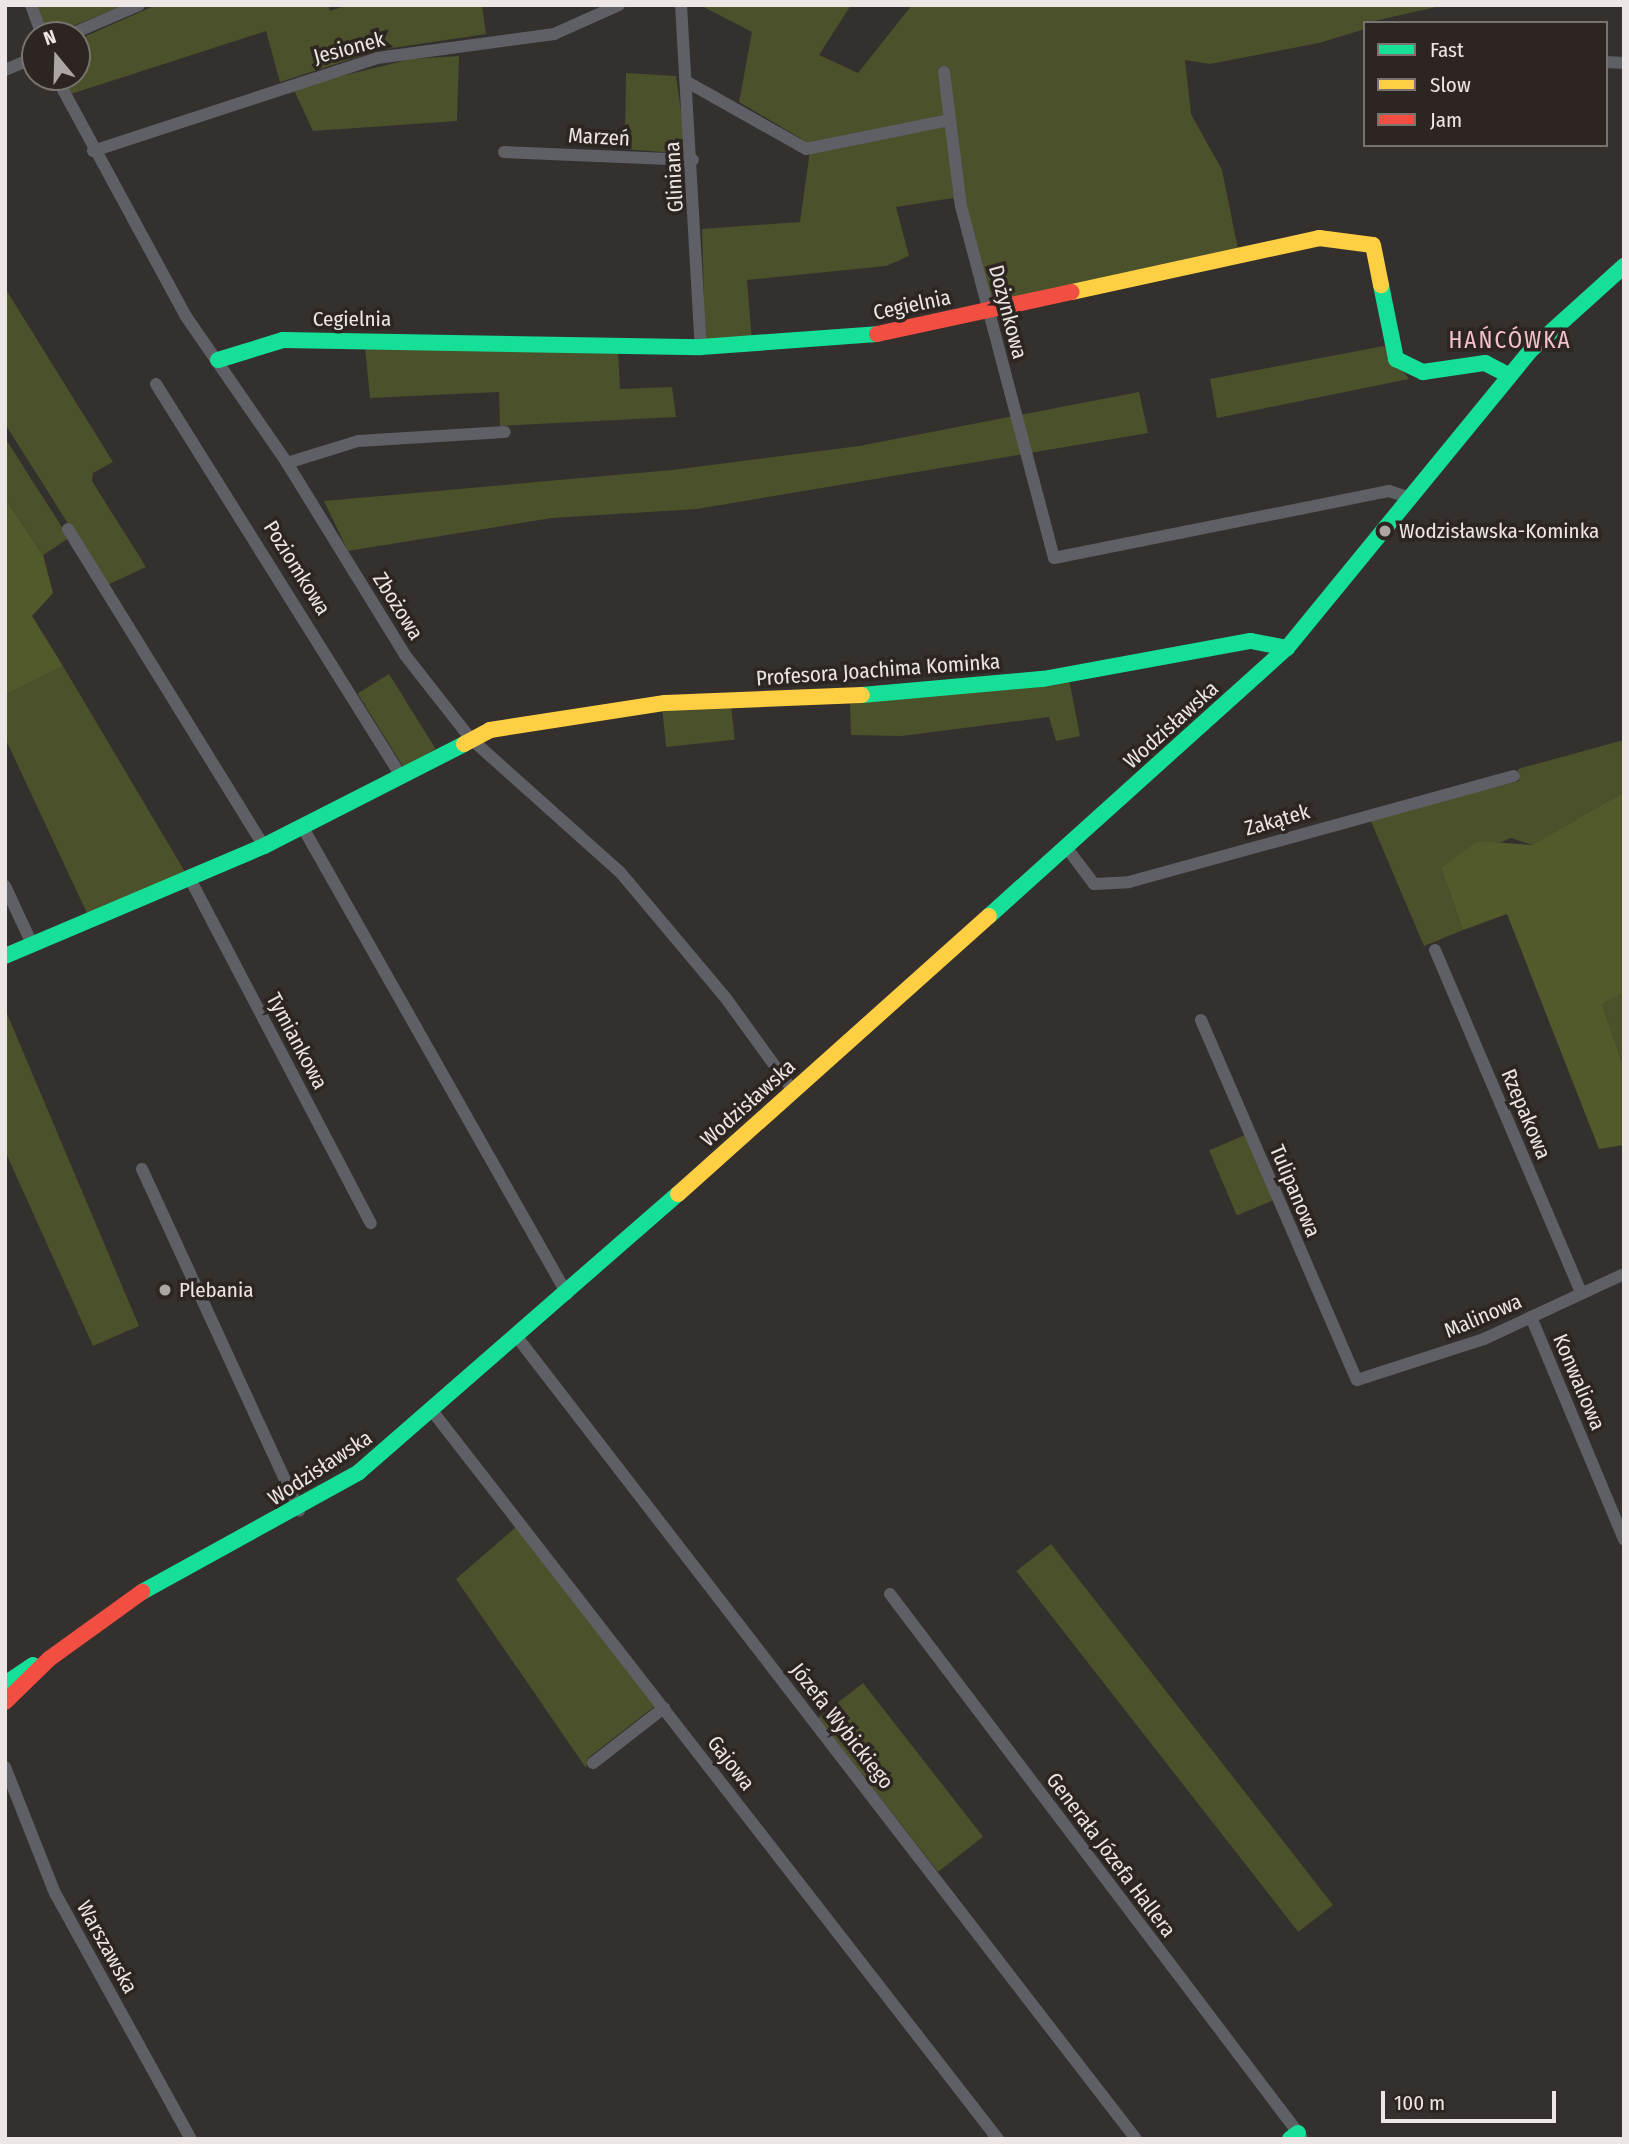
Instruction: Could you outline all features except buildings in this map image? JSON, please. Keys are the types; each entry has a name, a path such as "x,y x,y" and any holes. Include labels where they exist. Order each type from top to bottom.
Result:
{"street":[{"path":"91,26 139,5"},
{"name":"Jesionek","path":"93,151 376,58 554,34 619,5"},
{"name":"Gliniana","path":"681,5 689,83 701,347"},
{"name":"Dożynkowa","path":"944,72 961,206 1054,558 1389,491 1411,498"},
{"path":"689,83 806,149 950,120"},
{"name":"Zbożowa","path":"63,91 93,151 218,360 288,463 392,636 470,738 620,872 725,996 793,1091"},
{"name":"Marzeń","path":"504,152 693,160"},
{"name":"Cegielnia","path":"218,360 283,340 701,347 851,340 1336,238 1373,245 1396,359 1423,372 1485,363 1509,375"},
{"name":"Wodzisławska","path":"5,1684 49,1659 140,1593 299,1511 359,1472 433,1412 1287,648 1509,375 1620,271"},
{"name":"Poziomkowa","path":"156,384 400,775"},
{"path":"288,463 358,441 505,432"},
{"path":"68,529 264,845"},
{"name":"Profesora Joachima Kominka","path":"470,738 665,702 918,693 1043,679 1251,641 1287,648"},
{"path":"5,956 264,845 470,738"},
{"name":"Zakątek","path":"1066,847 1094,884 1129,882 1514,776"},
{"path":"302,826 567,1294"},
{"name":"Tymiankowa","path":"189,877 371,1223"},
{"path":"5,886 32,944"},
{"name":"Rzepakowa","path":"1435,950 1581,1293"},
{"name":"Tulipanowa","path":"1201,1020 1354,1377"},
{"path":"142,1169 299,1511"},
{"name":"Malinowa","path":"1354,1377 1367,1380 1531,1317 1624,1274"},
{"name":"Konwaliowa","path":"1531,1317 1624,1539"},
{"name":"Józefa Wybickiego","path":"517,1337 1136,2139"},
{"name":"Gajowa","path":"433,1412 998,2139"},
{"name":"Generała Józefa Hallera","path":"890,1594 1297,2137"},
{"name":"Wodzisławska","path":"5,1702 49,1659"},
{"path":"593,1763 664,1708"},
{"name":"Warszawska","path":"5,1767 55,1893 191,2139"}],"green space":[{"path":"36,5 125,5 85,21 42,21"},
{"path":"156,5 328,5 330,11 348,5 482,5 486,34 379,50 280,82 266,31 91,88 91,34"},
{"path":"700,5 851,5 819,55 858,73 912,5 1445,5 1363,21 1363,30 1319,43 1210,64 1185,60 1191,114 1222,170 1239,254 983,304 953,198 896,207 909,256 886,266 747,280 752,341 705,341 702,229 800,222 810,151 800,138 739,102 752,32"},
{"path":"459,56 457,121 313,131 293,88 411,59"},
{"path":"626,73 676,76 687,154 625,149"},
{"path":"5,288 113,462 93,473 92,481 146,567 107,585 5,424"},
{"path":"1384,346 1409,379 1217,418 1210,379"},
{"path":"365,347 618,349 620,389 672,387 676,417 500,426 499,392 370,398"},
{"path":"1139,392 1148,433 697,509 552,518 348,551 324,501 672,470 859,446"},
{"path":"5,438 69,538 43,555 5,498"},
{"path":"5,498 43,555 53,593 32,616 63,666 5,695"},
{"path":"63,666 185,872 87,913 5,738 5,695"},
{"path":"389,674 436,749 404,768 358,694"},
{"path":"1069,679 1080,736 1056,741 1049,717 902,736 851,735 850,704"},
{"path":"731,704 735,740 666,747 662,711"},
{"path":"1624,740 1624,792 1532,845 1511,838 1441,868 1463,930 1424,946 1370,819 1519,781 1518,769"},
{"path":"1624,792 1624,993 1602,1004 1624,1068 1624,1145 1599,1149 1507,914 1463,930 1441,868 1478,841 1532,845"},
{"path":"1624,993 1624,1068 1602,1004"},
{"path":"5,1009 139,1326 93,1346 5,1151"},
{"path":"1245,1135 1273,1200 1237,1216 1209,1150"},
{"path":"516,1527 655,1706 588,1758 586,1768 456,1579"},
{"path":"1051,1544 1333,1905 1298,1932 1016,1571"},
{"path":"863,1683 983,1837 938,1872 818,1718"}],"traffic: fast":[{"path":"989,916 1287,648 1532,349 1624,266"},
{"path":"1381,285 1396,359 1423,372 1485,363 1509,375"},
{"path":"218,360 283,340 701,347 877,334"},
{"path":"862,695 1043,679 1251,641 1287,648"},
{"path":"5,956 264,846 464,744"},
{"path":"142,1592 359,1472 678,1194"},
{"path":"5,1684 33,1665"},
{"path":"1290,2139 1298,2133"}],"traffic: slow":[{"path":"1072,292 1319,238 1373,245 1381,285"},
{"path":"464,744 490,730 665,703 862,695"},
{"path":"678,1194 989,916"}],"traffic: jam":[{"path":"877,334 1072,292"},
{"path":"5,1702 49,1659 142,1592"}],"place":[{"name":"Wodzisławska-Kominka","path":"1385,531"},
{"name":"Plebania","path":"165,1290"}],"district":[{"name":"HAŃCÓWKA","path":"1510,340"}]}
